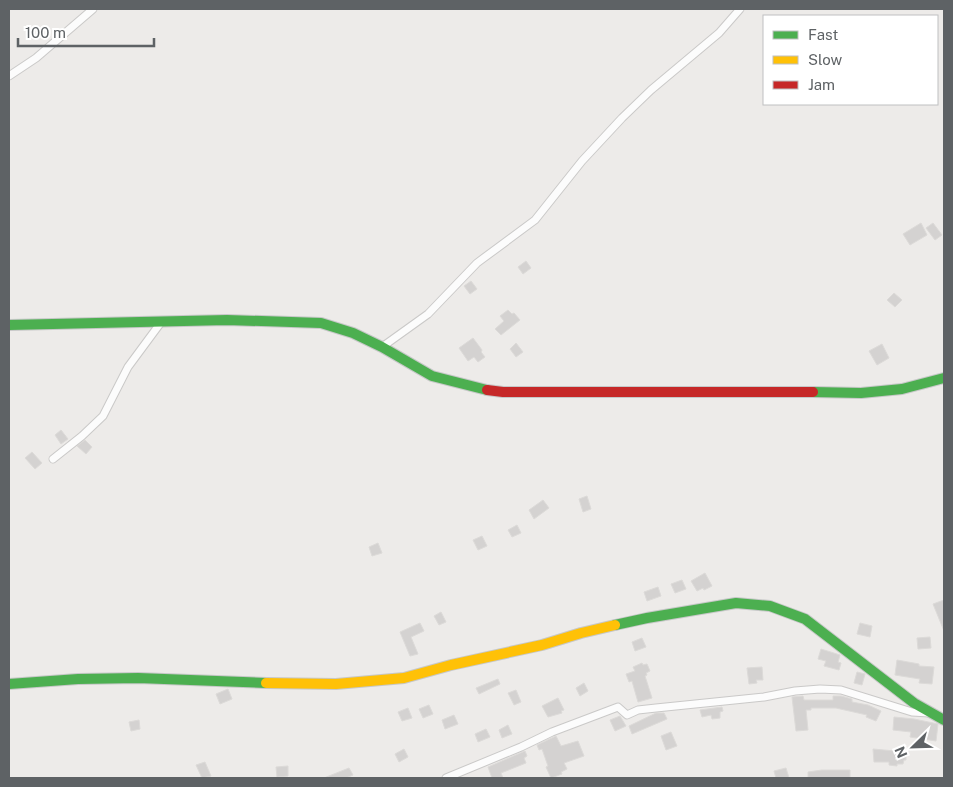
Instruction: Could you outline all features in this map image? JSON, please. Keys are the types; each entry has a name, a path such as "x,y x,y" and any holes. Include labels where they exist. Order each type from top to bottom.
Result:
{"street":[{"path":"9,76 36,58 93,9"},
{"path":"382,347 428,314 477,263 535,220 582,161 622,118 651,90 719,32 740,9"},
{"path":"9,325 263,320 321,323 353,333 382,347 432,376 478,388 503,392 722,391 861,393 902,389 944,378"},
{"path":"54,459 103,416 128,367 162,321"},
{"path":"9,684 78,679 138,678 336,684 404,678 542,645 581,632 647,618 736,603 770,606 805,619 914,703 944,720"},
{"path":"446,778 552,732 618,707 626,715 638,710 764,697 795,691 820,689 841,690 912,712 932,714"}],"building":[{"path":"921,223 927,235 910,245 903,234"},
{"path":"933,223 942,235 935,240 926,228"},
{"path":"526,261 531,268 523,274 518,267"},
{"path":"471,281 477,289 470,294 464,286"},
{"path":"894,293 902,300 895,307 887,300"},
{"path":"508,310 512,314 514,313 520,320 501,335 495,329 504,321 500,316"},
{"path":"473,338 485,357 478,362 474,357 468,361 459,348"},
{"path":"516,343 523,352 516,357 510,349"},
{"path":"882,344 889,358 877,365 869,351"},
{"path":"61,430 68,439 61,444 55,435"},
{"path":"85,440 92,447 86,454 77,446"},
{"path":"32,452 42,463 35,469 25,458"},
{"path":"587,496 591,509 583,512 579,499"},
{"path":"543,500 549,508 534,519 529,510"},
{"path":"517,525 521,533 512,537 508,530"},
{"path":"482,536 487,546 478,550 473,540"},
{"path":"378,543 382,553 372,556 369,547"},
{"path":"705,573 712,586 697,591 691,581"},
{"path":"682,580 686,589 675,593 671,584"},
{"path":"658,587 661,596 647,601 644,592"},
{"path":"944,600 944,631 933,604"},
{"path":"441,612 446,622 439,625 434,616"},
{"path":"420,623 424,631 411,637 418,654 410,656 400,632"},
{"path":"860,623 872,626 870,637 857,634"},
{"path":"930,637 931,648 918,649 917,638"},
{"path":"642,638 646,647 635,651 632,642"},
{"path":"821,649 840,655 838,662 841,663 839,670 824,666 826,661 818,659"},
{"path":"897,660 919,664 919,666 934,667 932,684 919,683 920,679 895,675"},
{"path":"642,663 643,665 647,664 650,671 645,676 652,698 638,702 632,681 629,682 626,674 635,671 633,667"},
{"path":"762,667 763,680 756,680 757,683 749,684 747,668"},
{"path":"857,672 865,674 862,685 854,683"},
{"path":"498,679 500,684 479,694 476,688"},
{"path":"584,683 588,691 580,696 576,688"},
{"path":"228,689 232,699 220,704 216,694"},
{"path":"516,690 521,702 514,705 508,693"},
{"path":"803,696 804,700 833,700 833,696 841,696 852,699 852,702 868,705 881,711 876,721 866,717 867,715 836,708 811,708 811,710 806,710 808,730 796,731 792,697"},
{"path":"558,698 564,710 561,711 562,713 548,717 542,706"},
{"path":"429,705 433,714 423,718 419,709"},
{"path":"722,707 723,711 720,712 720,718 712,719 711,715 702,717 700,710"},
{"path":"408,708 412,718 402,721 398,712"},
{"path":"656,713 664,713 667,719 632,734 629,726"},
{"path":"454,715 458,724 445,729 442,720"},
{"path":"620,716 626,726 615,731 610,720"},
{"path":"894,717 938,724 936,741 910,737 911,732 893,730"},
{"path":"139,720 140,729 131,731 129,722"},
{"path":"508,725 512,734 502,738 499,730"},
{"path":"486,729 490,737 478,742 475,734"},
{"path":"671,732 677,746 666,750 661,736"},
{"path":"556,736 561,746 578,741 584,756 564,763 567,769 561,772 562,774 551,778 546,767 548,766 542,749 539,750 537,745"},
{"path":"404,749 408,757 399,762 395,754"},
{"path":"873,749 906,752 906,760 904,760 903,764 897,764 897,766 889,765 889,762 874,762"},
{"path":"525,751 527,756 524,758 526,763 501,773 503,778 492,778 488,767"},
{"path":"205,762 211,776 202,778 196,765"},
{"path":"288,766 288,776 277,777 276,767"},
{"path":"349,768 353,775 346,778 324,778"},
{"path":"786,768 789,778 776,778 774,771"},
{"path":"850,770 850,778 808,778 808,772"}],"traffic: fast":[{"path":"9,325 227,320 321,323 353,333 382,347 432,376 487,390"},
{"path":"813,392 861,393 902,389 944,378"},
{"path":"615,625 736,603 770,606 805,619 914,703 944,720"},
{"path":"9,684 78,679 138,678 266,683"}],"traffic: slow":[{"path":"266,683 336,684 404,678 451,665 542,645 615,625"}],"traffic: jam":[{"path":"487,390 503,392 813,392"}]}
